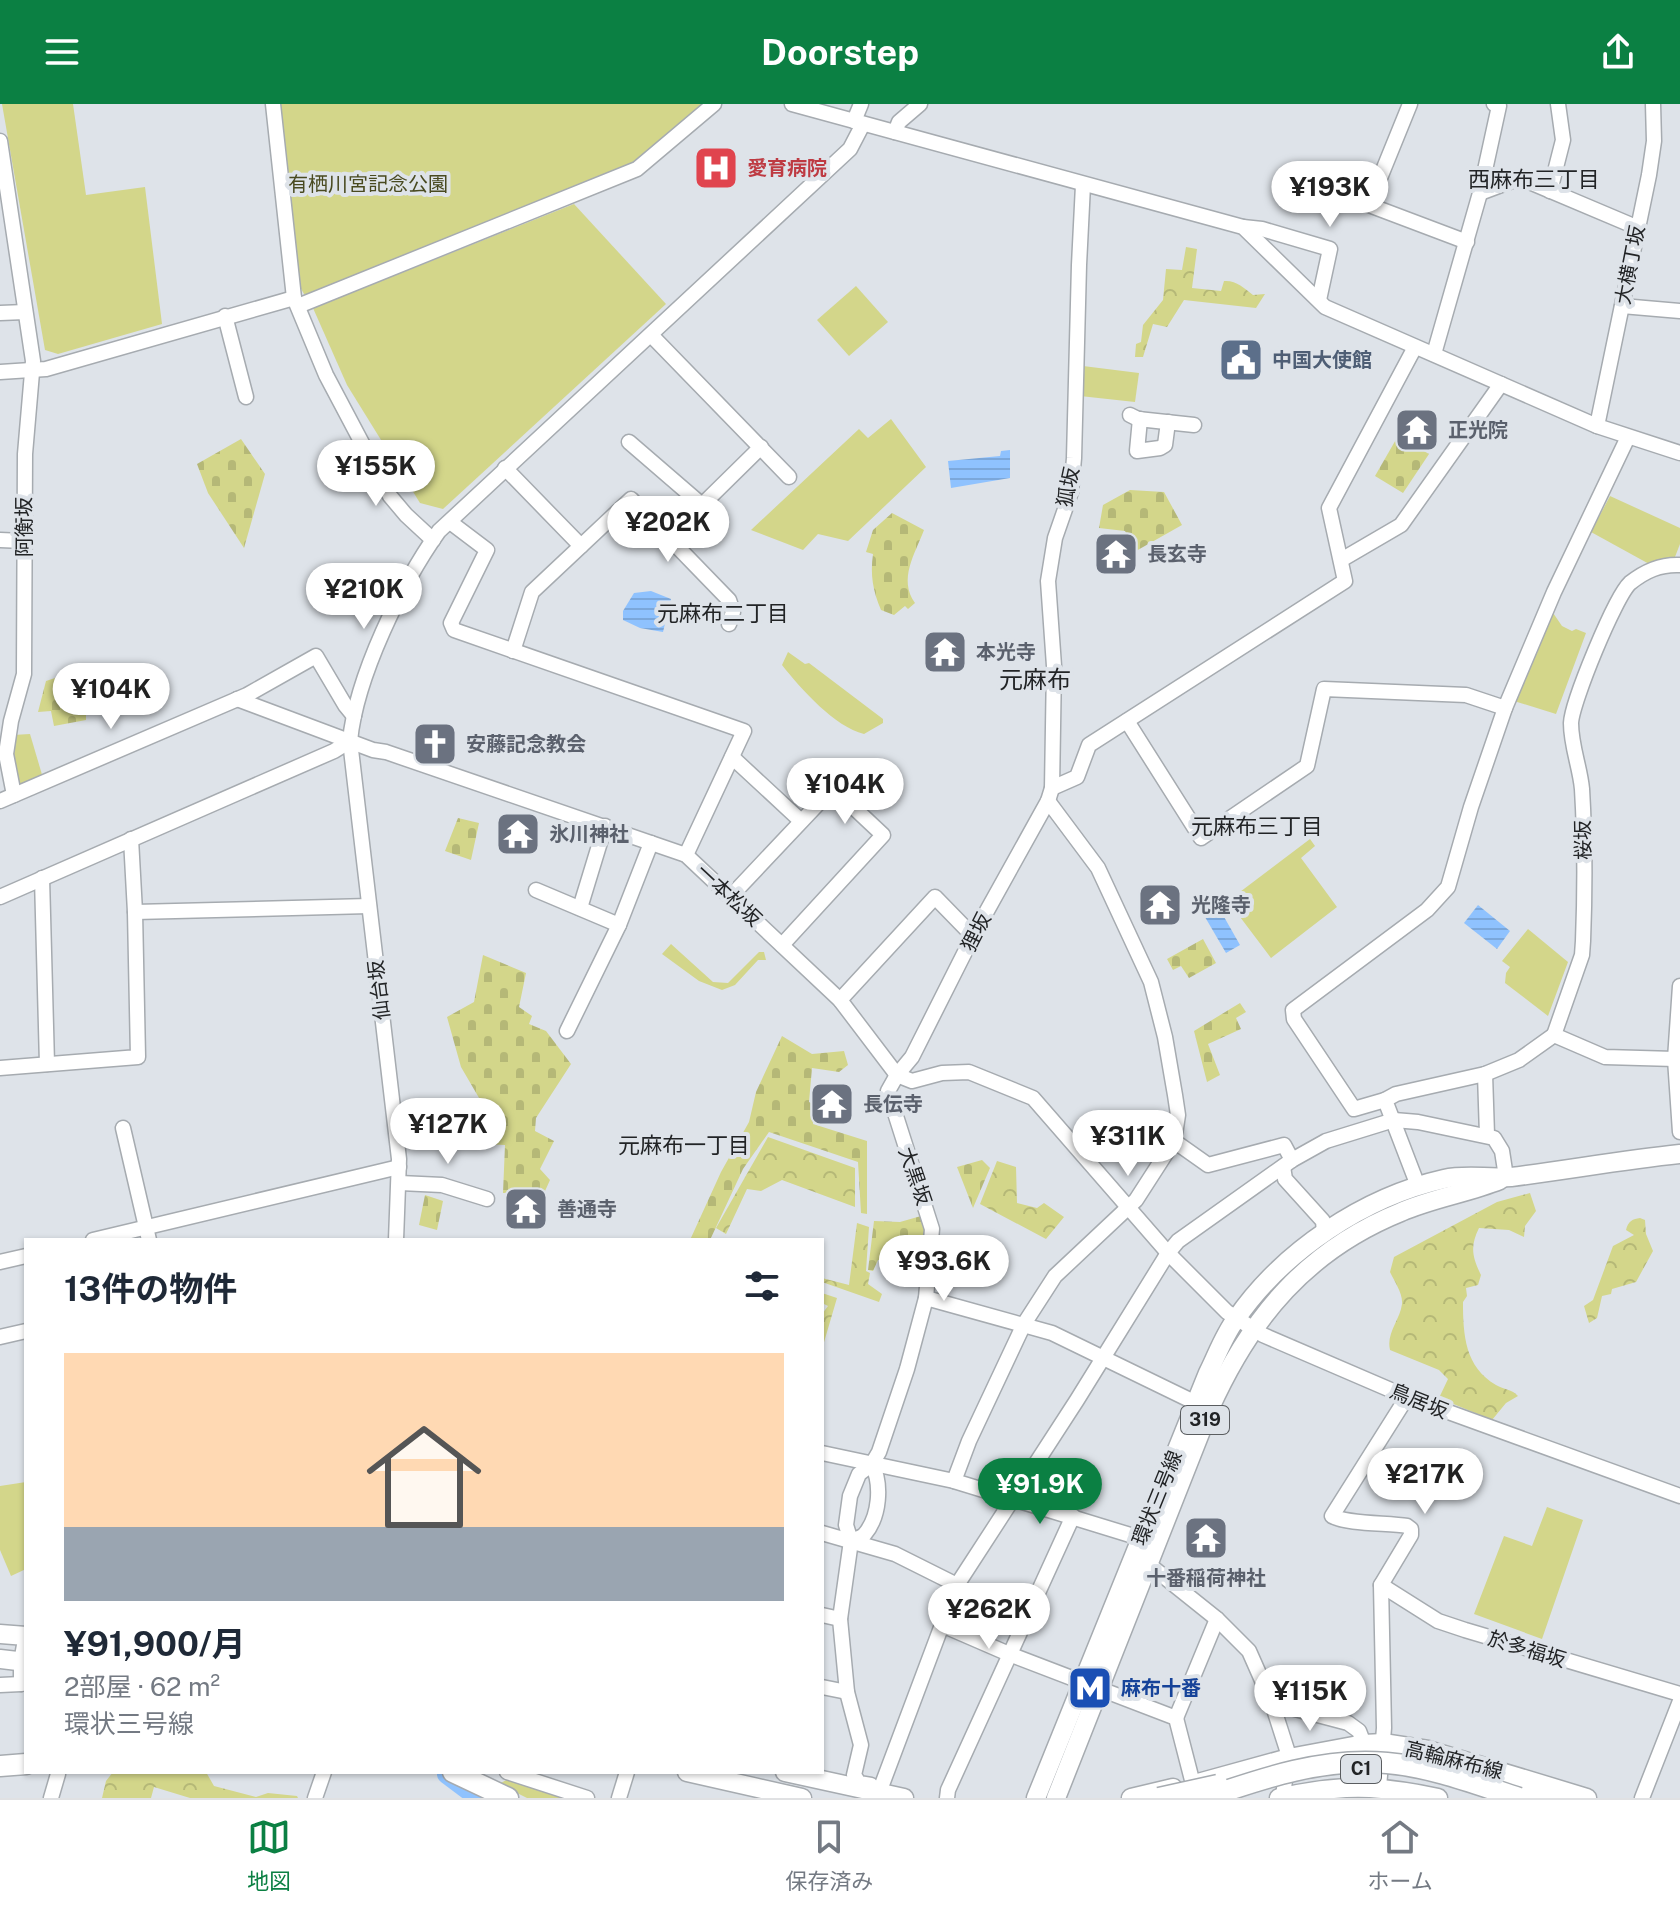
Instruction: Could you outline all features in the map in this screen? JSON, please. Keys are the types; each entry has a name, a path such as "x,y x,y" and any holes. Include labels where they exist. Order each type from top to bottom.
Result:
{"highway":[{"path":"0,1753 24,1751"},
{"name":"C1","path":"1197,1793 1311,1767 1372,1762 1441,1774 1519,1798"},
{"path":"0,1766 24,1764"},
{"path":"1401,1765 1437,1768 1547,1798"},
{"path":"1159,1798 1311,1767"},
{"path":"1197,1793 1303,1773 1376,1778"},
{"path":"442,1774 492,1798"},
{"path":"457,1774 508,1798"},
{"name":"C1","path":"1224,1798 1313,1774 1376,1778 1420,1775 1498,1798"}],"main road":[{"name":"環状三号線","path":"1056,1798 1090,1684 1140,1538 1196,1403 1278,1271 1324,1232 1394,1194 1418,1186 1472,1175 1506,1177 1680,1154"},
{"name":"環状三号線","path":"1036,1798 1147,1563 1244,1323 1347,1238 1410,1208 1475,1190 1506,1177"},
{"path":"0,1634 24,1635"},
{"path":"0,1659 24,1662"},
{"name":"高輪麻布線","path":"1131,1798 1197,1793 1289,1758 1383,1743 1428,1750 1587,1798"},
{"path":"693,1774 743,1792 802,1798"},
{"path":"793,1774 878,1796 904,1798"},
{"path":"1063,1778 1071,1798"},
{"name":"高輪麻布線","path":"1282,1798 1352,1786 1376,1778 1438,1798"}],"street":[{"path":"273,104 296,302 326,375 390,496 433,540"},
{"path":"0,372 33,371 225,316 296,302 637,169 714,104"},
{"path":"792,104 1083,185 1330,249 1319,300"},
{"name":"仙台坂","path":"396,1238 399,1167 350,741 364,680 397,603 433,540 505,468 652,336 850,149 859,123 861,104"},
{"path":"895,132 899,122 920,104"},
{"path":"1410,104 1369,205 1467,242"},
{"path":"1434,354 1480,193 1499,106 1494,104"},
{"path":"1550,191 1563,140 1558,104"},
{"name":"大横丁坂","path":"1597,426 1654,141 1653,104"},
{"name":"阿衡坂","path":"0,141 33,371 25,454 23,541 26,635 21,682 6,754 14,795"},
{"path":"1480,193 1520,178 1636,227"},
{"name":"狐坂","path":"1050,794 1054,666 1048,581 1055,538 1071,492 1083,185"},
{"path":"1243,227 1325,307 1597,426 1680,453"},
{"path":"1622,306 1680,311"},
{"path":"0,313 25,312"},
{"path":"225,316 246,397"},
{"path":"652,336 789,477"},
{"path":"954,1481 969,1441 1024,1324 1055,1276 1136,1200 1174,1141 1178,1115 1165,1037 1151,982 1098,868 1050,794 1077,777 1089,745 1345,581 1329,508 1415,347"},
{"path":"1341,560 1401,525 1501,384"},
{"path":"1168,422 1165,445 1137,451 1135,417 1194,425"},
{"path":"1628,437 1554,592 1505,708 1448,887 1427,910 1293,1010 1294,1019 1354,1109 1396,1094 1485,1074 1519,1060 1554,1035 1605,1057 1675,1059"},
{"path":"629,442 702,505 761,447"},
{"path":"505,468 581,546"},
{"path":"513,651 532,592 631,499 729,600 733,612 729,624"},
{"path":"450,522 487,550 451,623 454,630 744,731 686,855"},
{"path":"0,540 23,541"},
{"name":"桜坂","path":"1554,1035 1582,955 1583,941 1582,784 1571,719 1620,596 1628,585 1650,569 1680,565"},
{"path":"0,801 237,699 316,656 354,716"},
{"path":"1127,721 1201,838 1307,766 1324,689 1466,695 1505,708"},
{"name":"一本松坂","path":"237,699 350,741 686,855 840,1000 897,1075"},
{"path":"0,897 334,751 350,741"},
{"path":"732,757 801,821"},
{"path":"731,896 833,788 883,835 782,945"},
{"name":"狸坂","path":"897,1075 912,1057 1050,794"},
{"path":"580,908 605,826"},
{"path":"0,1068 138,1057 131,839"},
{"path":"567,1031 619,925 651,843"},
{"path":"42,878 47,1064"},
{"path":"536,890 619,925"},
{"path":"840,1000 935,897 973,936"},
{"path":"135,912 369,906"},
{"path":"1680,986 1675,1059 1680,1132"},
{"name":"大黒坂","path":"878,1796 877,1787 859,1783 854,1775 861,1745 847,1692 840,1619 851,1541 846,1525 850,1496 859,1474 872,1464 879,1452 907,1369 926,1298 932,1229 888,1091 884,1058"},
{"name":"鳥居坂","path":"897,1075 912,1081 942,1073 969,1072 1033,1098 1168,1253 1244,1323 1263,1335 1407,1397 1680,1496"},
{"path":"1485,1074 1487,1135"},
{"path":"888,1091 897,1075"},
{"path":"1385,1100 1418,1186"},
{"path":"878,1796 957,1585 1178,1241 1288,1163 1326,1141 1394,1120 1494,1138 1502,1151 1506,1177"},
{"path":"123,1128 148,1234"},
{"path":"1174,1141 1208,1165 1284,1145 1288,1163 1285,1179 1323,1221 1324,1232"},
{"path":"111,1238 148,1234 399,1167"},
{"path":"400,1183 442,1185 487,1199"},
{"path":"0,1262 24,1256"},
{"path":"926,1298 1052,1333 1196,1403"},
{"path":"0,1337 24,1331"},
{"path":"1376,1778 1383,1743 1381,1585 1411,1535 1411,1529 1370,1521 1342,1522 1332,1516 1407,1397"},
{"path":"824,1453 954,1481 1140,1538 1147,1563 1217,1619 1249,1651 1272,1703 1289,1758 1282,1798"},
{"path":"851,1541 864,1535 875,1514 879,1477 872,1464"},
{"path":"947,1798 1073,1516"},
{"path":"824,1534 895,1554 957,1585"},
{"name":"於多福坂","path":"1381,1585 1438,1621 1680,1694"},
{"path":"824,1615 840,1619"},
{"path":"1197,1793 1176,1718 1217,1619"},
{"path":"942,1625 1176,1718"},
{"path":"0,1685 24,1684 24,1662"},
{"path":"824,1687 847,1692"},
{"path":"1642,1798 1680,1701"},
{"path":"1272,1703 1348,1723 1359,1731 1364,1744"},
{"path":"51,1798 58,1774"},
{"path":"315,1798 323,1774"},
{"path":"477,1774 491,1780 504,1774"},
{"path":"514,1774 587,1798"},
{"path":"619,1798 626,1774"}],"green space":[{"path":"2,104 73,104 86,195 145,187 162,324 58,354 45,350"},
{"name":"有栖川宮記念公園","path":"278,104 706,104 650,156 313,296 304,294 300,287"},
{"path":"574,204 666,304 443,509 420,503 347,385 313,308"},
{"path":"1186,247 1197,249 1192,288 1221,291 1224,281 1228,281 1253,295 1265,294 1256,308 1184,300 1167,327 1153,324 1143,357 1135,357 1143,325 1163,300 1166,269 1182,270"},
{"path":"856,286 888,322 849,356 817,320"},
{"path":"1083,366 1139,373 1135,402 1080,396"},
{"path":"891,419 926,467 848,541 818,534 803,550 751,530 859,429 868,438"},
{"path":"1398,436 1429,454 1403,493 1375,476"},
{"path":"241,439 265,474 244,548 208,493 197,464"},
{"path":"1130,490 1164,492 1182,525 1136,551 1125,531 1099,528 1103,505"},
{"path":"1610,496 1680,528 1680,544 1673,562 1651,565 1591,532"},
{"path":"892,513 924,530 908,576 910,594 915,603 894,615 881,610 873,583 873,554 866,552 873,530"},
{"path":"1551,610 1562,626 1586,633 1556,714 1514,701"},
{"path":"788,652 805,664 809,663 883,719 883,723 864,734 842,724 809,696 782,665"},
{"path":"67,674 78,711 86,711 86,720 54,726 51,711 38,712 46,681"},
{"path":"30,734 43,778 17,789 10,757 13,735"},
{"path":"458,818 479,823 471,860 445,851"},
{"path":"1310,839 1315,846 1301,858 1337,907 1271,958 1228,901"},
{"path":"1528,929 1568,962 1548,1016 1505,983 1510,967 1502,961"},
{"path":"1203,939 1216,963 1189,978 1181,966 1173,970 1167,959"},
{"path":"671,944 713,982 728,983 759,952 764,952 766,960 758,960 735,985 722,990 699,981 662,954"},
{"path":"483,955 526,973 519,1007 532,1016 529,1024 546,1031 571,1064 536,1118 535,1131 554,1141 540,1169 550,1180 541,1200 527,1192 503,1193 505,1145 459,1143 459,1116 482,1103 461,1067 447,1017 474,1002"},
{"path":"1240,1003 1246,1012 1236,1018 1241,1029 1208,1044 1220,1075 1207,1082 1194,1031"},
{"path":"782,1036 812,1054 844,1051 848,1065 839,1072 812,1068 809,1102 815,1105 813,1124 867,1141 867,1214 861,1213 858,1162 769,1132 743,1169 711,1238 691,1238 721,1172 749,1122 756,1092"},
{"path":"768,1137 855,1168 855,1207 782,1180 761,1191 747,1189 726,1234 716,1228"},
{"path":"982,1160 990,1168 973,1208 957,1167"},
{"path":"997,1161 1016,1167 1017,1203 1037,1208 1044,1203 1064,1217 1046,1239 980,1204"},
{"path":"1530,1193 1536,1211 1525,1226 1524,1237 1509,1230 1479,1228 1473,1252 1481,1275 1478,1285 1466,1288 1467,1296 1463,1302 1465,1338 1472,1360 1486,1378 1518,1396 1506,1403 1492,1420 1439,1398 1448,1379 1439,1370 1390,1350 1390,1338 1402,1300 1390,1272 1394,1257 1497,1202"},
{"path":"425,1195 443,1201 437,1230 419,1225"},
{"path":"921,1216 926,1238 922,1266 905,1262 898,1253 888,1254 883,1260 878,1260 873,1271 868,1270 874,1221 900,1222"},
{"path":"1645,1220 1646,1234 1653,1251 1636,1282 1612,1289 1611,1294 1602,1296 1597,1318 1589,1323 1584,1306 1593,1300 1613,1246 1634,1235 1626,1230 1627,1227 1631,1221"},
{"path":"857,1223 869,1227 866,1271 870,1273 868,1284 882,1294 879,1302 824,1283 824,1279 849,1285"},
{"path":"824,1294 837,1298 824,1342 824,1311 828,1306 824,1304"},
{"path":"24,1482 24,1570 11,1576 0,1550 0,1486"},
{"path":"1547,1507 1583,1520 1542,1639 1474,1614 1504,1536 1532,1546"},
{"path":"111,1774 207,1774 214,1786 256,1797 268,1793 298,1798 190,1798 154,1787 151,1798 102,1798 106,1781"},
{"path":"510,1778 567,1798 527,1798 499,1784"}],"water":[{"path":"1010,450 1010,478 951,488 948,461 1000,456 1001,451"},
{"path":"651,591 671,599 663,632 640,628 623,620 623,611 634,593"},
{"path":"1478,905 1510,931 1497,949 1464,923"},
{"path":"1219,908 1240,945 1226,953 1205,917"}],"waterway":[{"path":"447,1774 479,1798"}],"place":[{"name":"愛育病院","path":"716,168"},
{"name":"中国大使館","path":"1241,360"},
{"name":"正光院","path":"1417,430"},
{"name":"長玄寺","path":"1116,554"},
{"name":"本光寺","path":"945,652"},
{"name":"安藤記念教会","path":"435,744"},
{"name":"氷川神社","path":"518,834"},
{"name":"光隆寺","path":"1160,905"},
{"name":"長伝寺","path":"832,1104"},
{"name":"善通寺","path":"526,1209"},
{"name":"十番稲荷神社","path":"1206,1538"},
{"name":"麻布十番","path":"1090,1688"}],"district":[{"name":"西麻布三丁目","path":"1534,179"},
{"name":"元麻布二丁目","path":"723,613"},
{"name":"元麻布","path":"1035,680"},
{"name":"元麻布三丁目","path":"1257,826"},
{"name":"元麻布一丁目","path":"684,1145"}]}
